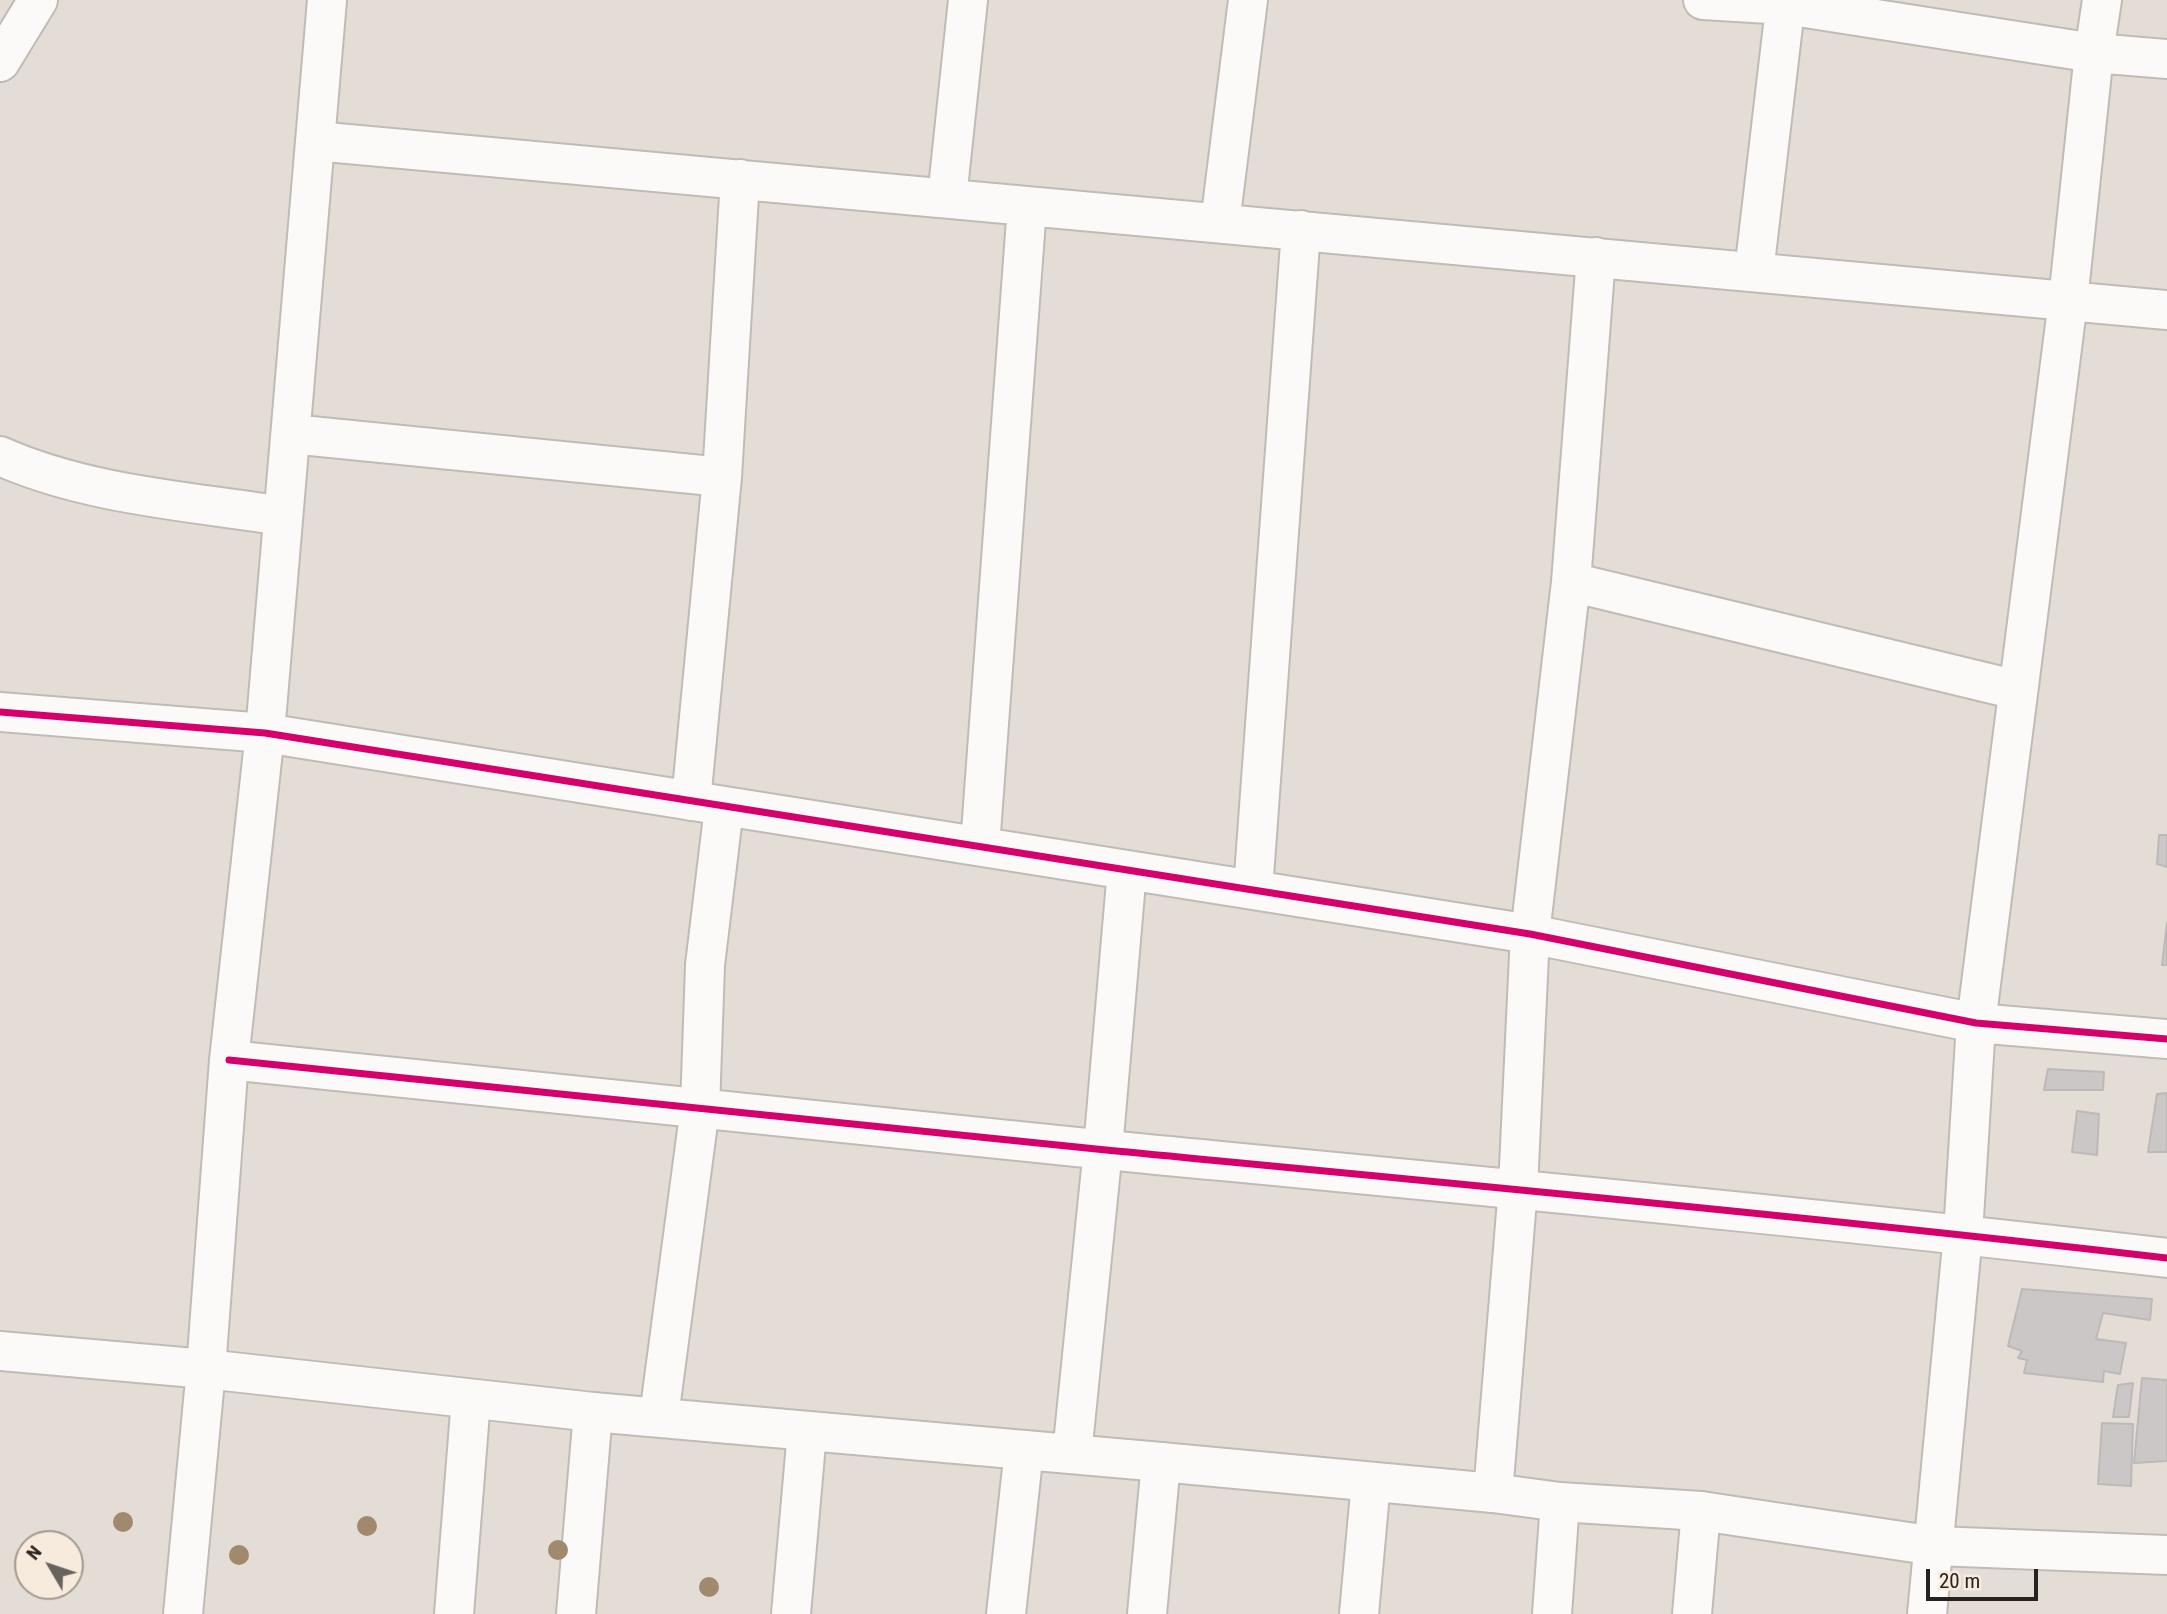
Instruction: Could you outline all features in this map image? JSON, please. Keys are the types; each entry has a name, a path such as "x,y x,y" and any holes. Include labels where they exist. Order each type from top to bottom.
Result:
{"main road":[{"path":"0,62 38,0"},
{"path":"183,1614 206,1369 229,1060 265,733 327,0"},
{"path":"947,198 968,0"},
{"path":"1220,223 1248,0"},
{"path":"1703,0 1786,3 2094,52 2167,59"},
{"path":"1927,1614 1963,1234 1976,1023 2068,301 2094,52 2102,0"},
{"path":"1754,272 1786,3"},
{"path":"315,141 2167,310"},
{"path":"659,1416 701,1108 707,804 722,477 740,179"},
{"path":"980,846 1027,206"},
{"path":"1253,890 1301,230"},
{"path":"1493,1493 1518,1188 1530,934 1570,582 1596,257"},
{"path":"291,434 722,477"},
{"path":"0,456 79,483 282,516"},
{"path":"1570,582 2017,690"},
{"path":"0,712 265,733 1530,934 1976,1023 2167,1039"},
{"path":"1072,1454 1103,1149 1127,870"},
{"path":"229,1060 1103,1149 1518,1188 2167,1258"},
{"path":"0,1351 206,1369 593,1412 1161,1462 1493,1493 1560,1502 1701,1511 1935,1546 2167,1555"},
{"path":"454,1614 471,1399"},
{"path":"576,1614 593,1412"},
{"path":"791,1614 807,1432"},
{"path":"1006,1614 1024,1450"},
{"path":"1147,1614 1161,1462"},
{"path":"1359,1614 1371,1482"},
{"path":"1552,1614 1560,1502"},
{"path":"1692,1614 1701,1511"}],"building":[{"path":"2159,835 2167,835 2167,867 2157,864"},
{"path":"2167,923 2167,965 2162,965"},
{"path":"2048,1069 2104,1072 2103,1090 2044,1090"},
{"path":"2167,1093 2167,1152 2148,1152 2157,1094"},
{"path":"2077,1111 2099,1114 2097,1155 2072,1152"},
{"path":"2022,1289 2152,1299 2150,1320 2103,1313 2096,1339 2126,1343 2120,1374 2104,1371 2103,1382 2024,1373 2027,1360 2018,1358 2022,1351 2008,1346"},
{"path":"2142,1378 2167,1380 2167,1461 2134,1463"},
{"path":"2133,1383 2129,1417 2113,1417 2118,1385"},
{"path":"2102,1423 2133,1424 2131,1486 2098,1484"}],"cycle path":[{"path":"0,712 265,733 1530,934 1976,1023 2167,1039"},
{"path":"229,1060 1770,1215 2167,1258"}]}
